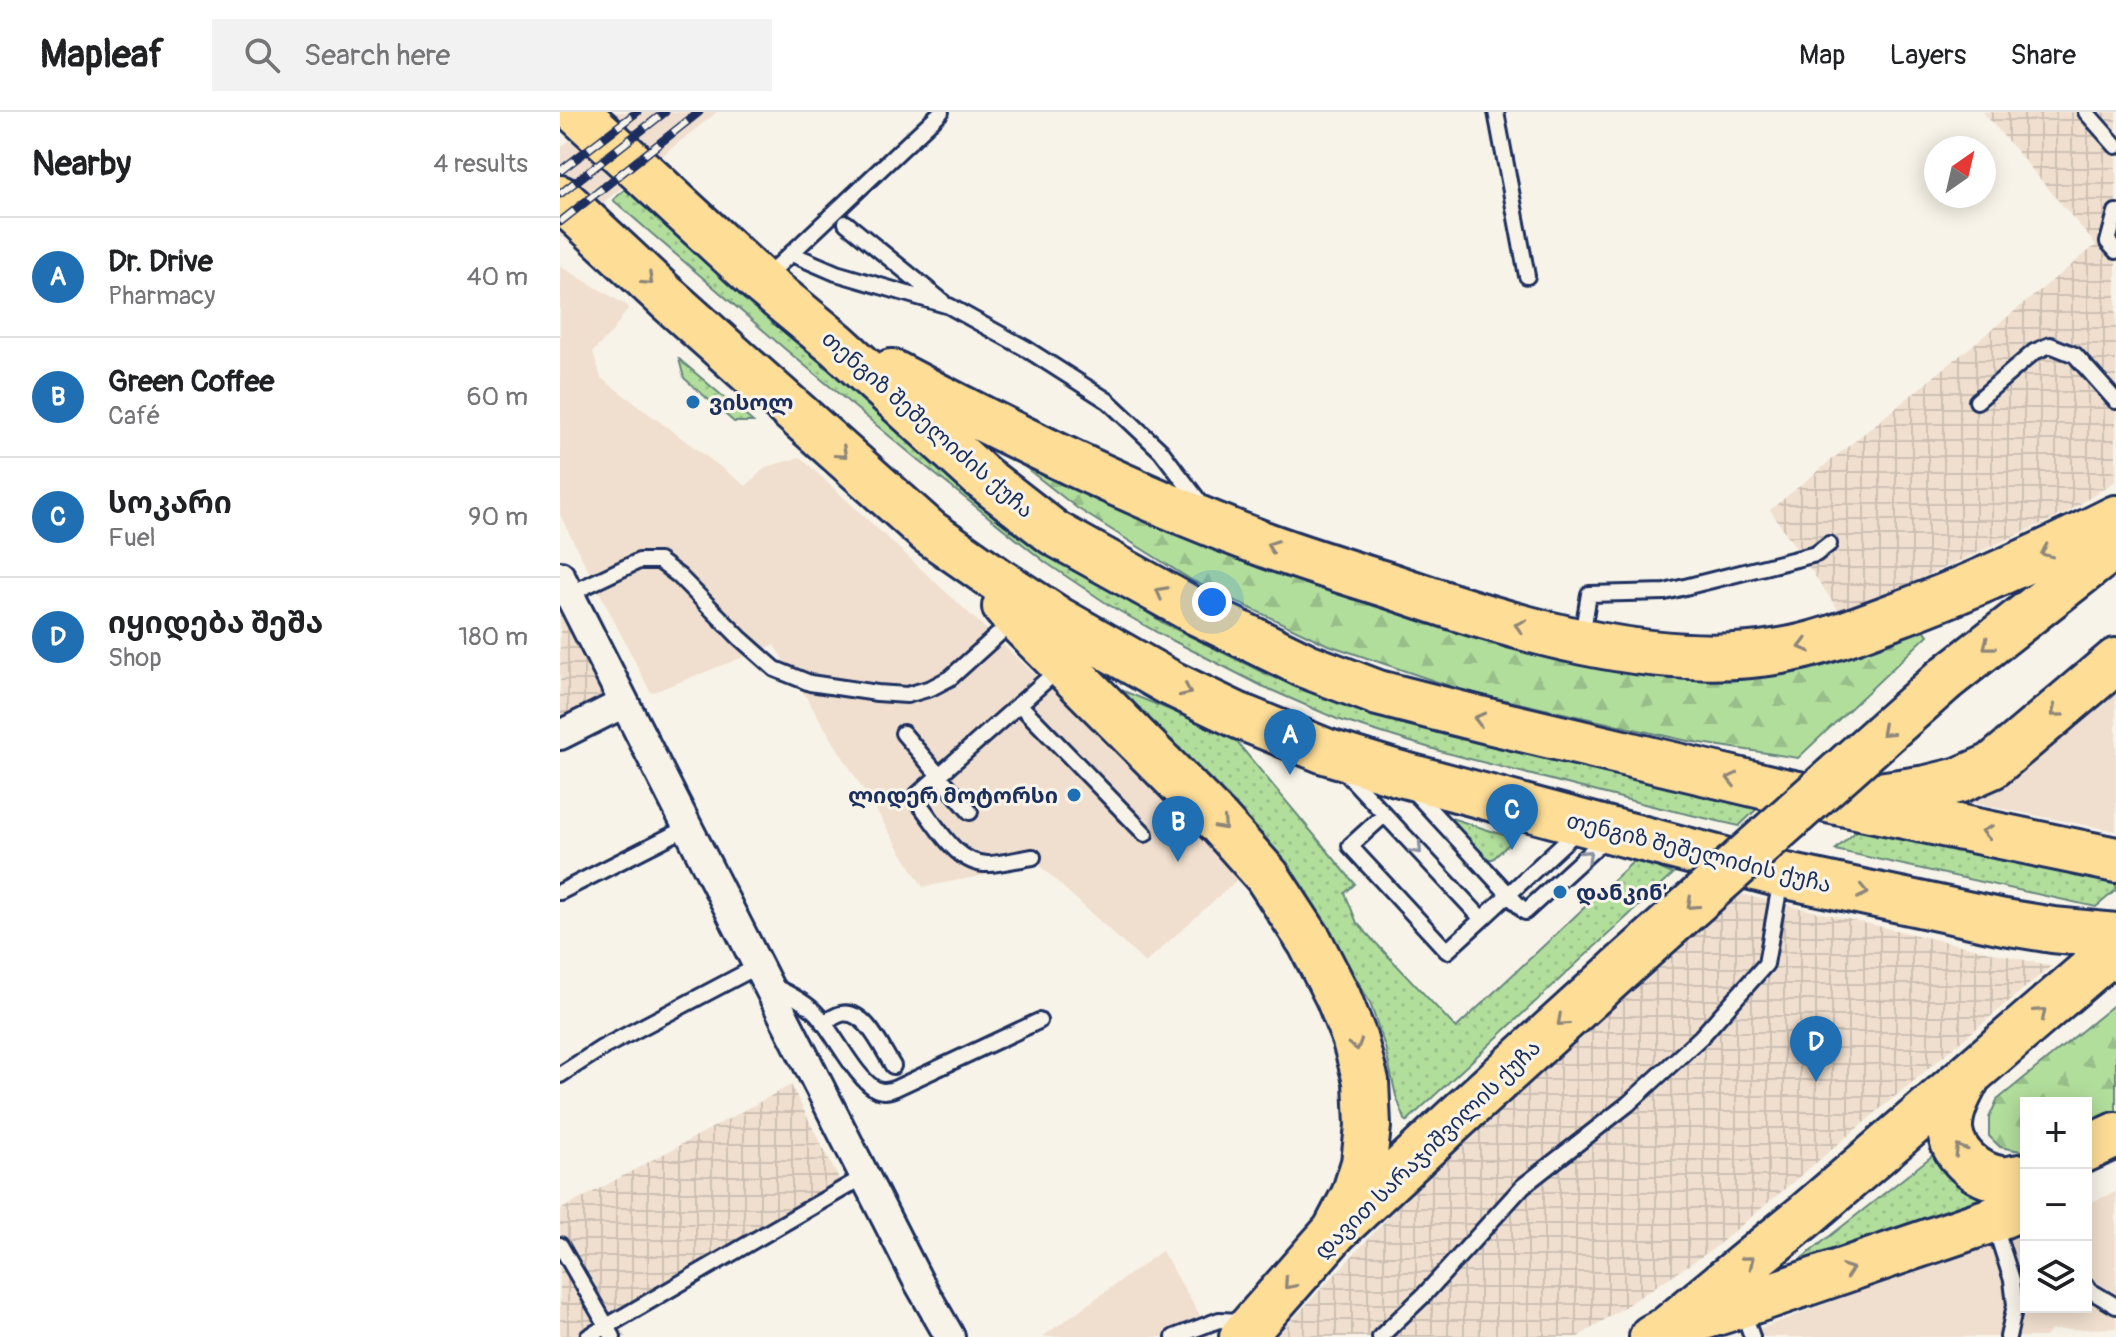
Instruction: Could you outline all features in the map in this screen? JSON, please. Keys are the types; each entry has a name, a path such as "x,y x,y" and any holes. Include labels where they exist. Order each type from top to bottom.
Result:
{"main road":[{"name":"თენგიზ შეშელიძის ქუჩა","path":"577,112 776,268 836,344 982,477 1054,533 1198,613 1307,666 1378,693 1433,707 1834,802 2116,860"},
{"name":"თენგიზ შეშელიძის ქუჩა","path":"570,213 929,532 999,581 1120,656 1239,716 1325,751 1397,773 1782,875 2004,922 2116,936"},
{"path":"836,344 986,422 1137,493 1266,544 1436,602 1555,636 1653,654 1724,657 1783,651 1838,636 1904,612 2064,544 2116,518"},
{"path":"929,532 1219,822 1267,876 1310,942 1338,997 1354,1037 1366,1081 1368,1126 1364,1163 1354,1195 1335,1231"},
{"name":"დავით სარაჯიშვილის ქუჩა","path":"1249,1330 1335,1231 1620,969 1945,679 2116,545"},
{"path":"1834,802 1927,788 1960,780 1992,766 2116,661"},
{"path":"1660,1333 1806,1215 2116,948"},
{"path":"1976,1068 1957,1098 1952,1113 1950,1129 1959,1154 1984,1174 2001,1179 2020,1177"},
{"path":"2092,1146 2116,1135"},
{"path":"2092,1178 2116,1168"},
{"path":"1660,1333 1747,1321 2009,1213"}],"street":[{"path":"564,585 918,1281 950,1337"},
{"path":"560,735 624,703"}],"lane":[{"path":"776,268 941,112"},
{"path":"1496,112 1527,276"},
{"path":"2087,112 2116,146"},
{"path":"2116,212 2108,242 2116,251"},
{"path":"846,223 949,306 1025,348 1108,401 1161,451 1216,524"},
{"path":"776,268 836,273 949,306"},
{"path":"1977,401 2034,352 2050,345 2075,355 2116,401"},
{"path":"1581,640 1589,594 1665,592 1816,554 1829,544"},
{"path":"564,585 639,561 659,561 679,576 775,669 810,683 877,693 907,695 950,678 1016,618"},
{"path":"1033,857 989,865 971,862 954,849 918,800 918,794 1063,665"},
{"path":"1019,704 1145,834"},
{"path":"903,733 970,812"},
{"path":"1325,751 1482,919"},
{"path":"1397,773 1525,912 1599,828"},
{"path":"1384,815 1350,846 1447,951 1508,895 1599,828"},
{"path":"560,892 688,827"},
{"path":"1380,1337 1424,1295 1523,1186 1628,1104 1701,1037 1766,964 1782,875"},
{"path":"560,1075 602,1048 762,974 816,1013 864,1079 880,1091 888,1091 1039,1021"},
{"path":"823,1023 841,1014 852,1013 862,1018 893,1066"},
{"path":"588,1337 610,1331 865,1176"},
{"path":"2008,1337 2015,1305 2009,1213"},
{"path":"560,1245 610,1331"},
{"path":"2092,1292 2116,1306"},
{"path":"1174,1337 1219,1320 1249,1330"}],"shaded area":[{"path":"605,112 717,112 560,237 560,148"},
{"path":"1983,112 2116,112 2116,481 2066,513 1841,614 1770,510 2096,245"},
{"path":"560,266 629,307 593,352 601,378 746,486 766,467 800,457 1095,730 1239,878 1145,963 1039,865 923,887 774,645 651,693 560,515"},
{"path":"560,599 611,699 560,723"},
{"path":"2116,673 2116,831 1936,796"},
{"path":"1740,894 2051,966 1713,1249 1578,1337 1276,1337 1477,1123"},
{"path":"791,1085 840,1181 611,1312 626,1337 560,1337 560,1210"},
{"path":"2116,1192 2116,1328 2052,1330 2044,1337 1738,1337 2020,1229 2020,1313 2092,1313 2092,1202"},
{"path":"1162,1251 1211,1334 1208,1337 1042,1337"}],"green space":[{"path":"625,189 793,340 943,464 1054,550 1163,623 1266,674 1342,703 1448,736 1761,805 1739,826 1443,752 1337,719 1262,686 1160,634 1109,605 1045,562 935,474 613,200"},
{"path":"679,359 753,422 734,422 684,378"},
{"path":"1007,453 1601,658 1916,619 1928,635 1798,758 1688,741 1464,691 1326,644 1193,581 1077,508"},
{"path":"1104,683 1231,735 1355,884 1345,893 1357,923 1456,1028 1636,859 1673,874 1406,1122 1370,1003 1336,942 1266,838"},
{"path":"1445,816 1510,837 1512,841 1493,859 1487,859 1445,822"},
{"path":"1861,827 2116,881 2116,890 2096,907 1835,850"},
{"path":"2116,1003 2116,1127 2092,1137 2092,1097 2020,1097 2020,1151 2000,1147 1989,1136 1989,1118 1997,1100"},
{"path":"1937,1152 1947,1171 1959,1184 1993,1203 1806,1261 1802,1258"}],"railway":[{"path":"560,171 637,112"},
{"path":"560,194 665,112"},
{"path":"560,222 699,112"}],"place":[{"name":"ვისოლ","path":"693,402"},
{"name":"Dr. Drive","path":"1290,775"},
{"name":"ლიდერ მოტორსი","path":"1074,795"},
{"name":"სოკარი","path":"1512,850"},
{"name":"Green Coffee","path":"1178,862"},
{"name":"დანკინ'","path":"1560,892"},
{"name":"იყიდება შეშა","path":"1816,1082"}]}
